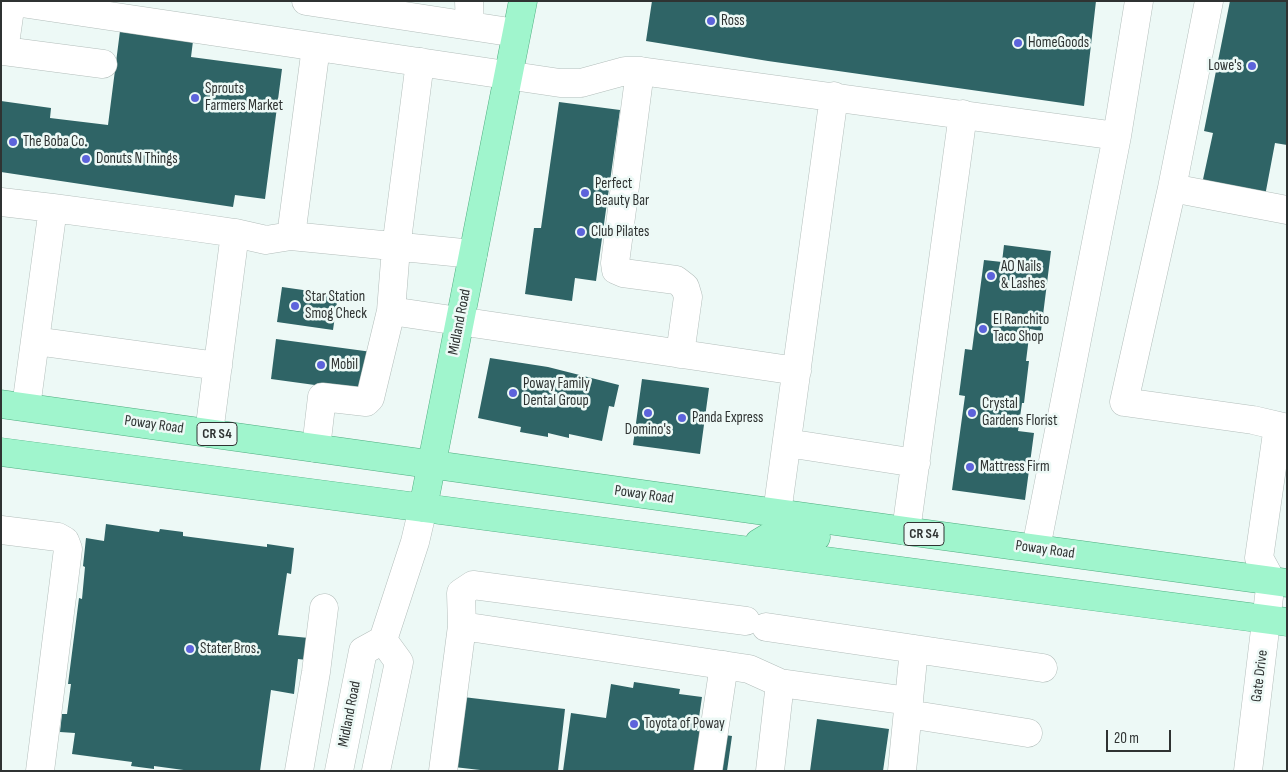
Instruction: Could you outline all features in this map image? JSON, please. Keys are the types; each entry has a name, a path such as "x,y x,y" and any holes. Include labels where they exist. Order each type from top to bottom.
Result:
{"main road":[{"name":"Midland Road","path":"423,508 523,1"},
{"name":"Poway Road","path":"10,409 209,433 956,538 1282,575"},
{"path":"1,452 1277,621"},
{"path":"581,529 623,518 639,517 756,533 765,530 774,523 778,516 777,513"},
{"path":"756,552 759,543 774,534 783,532 893,547 922,546 956,538"}],"street":[{"path":"103,64 4,51 9,1 574,84 625,71 640,71 1117,136"},
{"path":"306,1 469,14 516,34"},
{"path":"1036,548 1117,136 1138,1"},
{"path":"1209,1 1172,188 1124,402 1253,420 1283,427 1259,558 1282,575"},
{"path":"292,236 316,47"},
{"path":"316,448 322,397 366,402 370,398 391,311 396,248 420,62"},
{"path":"640,71 615,264 616,270 622,273 676,280 685,286 688,297 680,354"},
{"path":"777,513 834,96"},
{"path":"906,531 963,114"},
{"path":"1172,188 1287,210"},
{"path":"1,202 235,233 266,240 292,236 396,248 473,254"},
{"path":"10,409 35,341 54,208"},
{"path":"209,433 235,233"},
{"path":"391,311 797,371"},
{"path":"35,341 218,366"},
{"path":"787,443 916,463"},
{"name":"Midland Road","path":"340,771 362,651 383,640 415,542 423,508"},
{"path":"1,530 58,537 65,541 68,549 40,771"},
{"name":"Gate Drive","path":"1248,771 1277,621 1282,575"},
{"path":"443,771 462,626 461,593 473,584 756,624 1042,668"},
{"path":"299,771 316,672 324,608"},
{"path":"462,626 748,668 780,683 1028,733"},
{"path":"376,771 399,662 383,640"},
{"path":"902,771 914,649"},
{"path":"708,771 724,665"},
{"path":"770,771 780,683"}],"building":[{"path":"652,1 1096,1 1084,106 768,61 646,41"},
{"name":"Lowe's","path":"1230,1 1287,1 1287,145 1275,143 1265,196 1202,184 1213,133 1204,131"},
{"name":"Sprouts Farmers Market","path":"120,31 193,41 191,57 282,69 265,199 235,195 233,207 1,172 1,101 51,108 50,118 108,125"},
{"path":"559,102 620,110 596,281 575,278 572,301 525,294 534,228 541,228"},
{"path":"1004,245 1051,251 1041,331 1030,329 1026,361 1029,361 1024,403 1022,403 1018,431 1034,433 1025,500 952,490 965,396 959,395 965,349 972,350 984,260 1002,262"},
{"path":"282,287 338,295 333,330 277,322"},
{"name":"Mobil","path":"276,339 372,352 366,392 271,379"},
{"path":"490,358 548,367 619,385 614,407 609,406 602,441 569,434 569,438 548,433 548,437 520,432 521,427 478,418"},
{"name":"Panda Express","path":"642,379 709,388 700,454 633,445"},
{"name":"Stater Bros.","path":"106,524 159,532 160,529 183,532 183,536 267,547 267,544 294,548 291,574 287,573 278,635 309,638 307,660 298,659 294,694 271,690 260,771 191,771 154,766 154,769 131,766 132,762 72,754 75,733 60,732 62,714 67,714 71,684 68,684 79,598 82,599 86,538 104,541"},
{"name":"Toyota of Poway","path":"634,682 680,689 679,694 702,697 697,731 732,736 727,771 563,771 571,713 606,718 611,684 633,688"},
{"path":"463,697 565,709 558,771 489,771 454,767"},
{"path":"817,719 889,729 883,771 810,771"}],"place":[{"name":"Ross","path":"711,21"},
{"name":"HomeGoods","path":"1018,43"},
{"name":"Lowe's","path":"1252,66"},
{"name":"Sprouts Farmers Market","path":"195,98"},
{"name":"The Boba Co.","path":"13,142"},
{"name":"Donuts N Things","path":"86,159"},
{"name":"Perfect Beauty Bar","path":"585,193"},
{"name":"Club Pilates","path":"581,232"},
{"name":"AO Nails & Lashes","path":"991,276"},
{"name":"Star Station Smog Check","path":"295,306"},
{"name":"El Ranchito Taco Shop","path":"983,329"},
{"name":"Mobil","path":"321,365"},
{"name":"Poway Family Dental Group","path":"513,393"},
{"name":"Domino's","path":"648,413"},
{"name":"Crystal Gardens Florist","path":"972,413"},
{"name":"Panda Express","path":"682,418"},
{"name":"Mattress Firm","path":"970,467"},
{"name":"Stater Bros.","path":"190,649"},
{"name":"Toyota of Poway","path":"634,724"}]}
